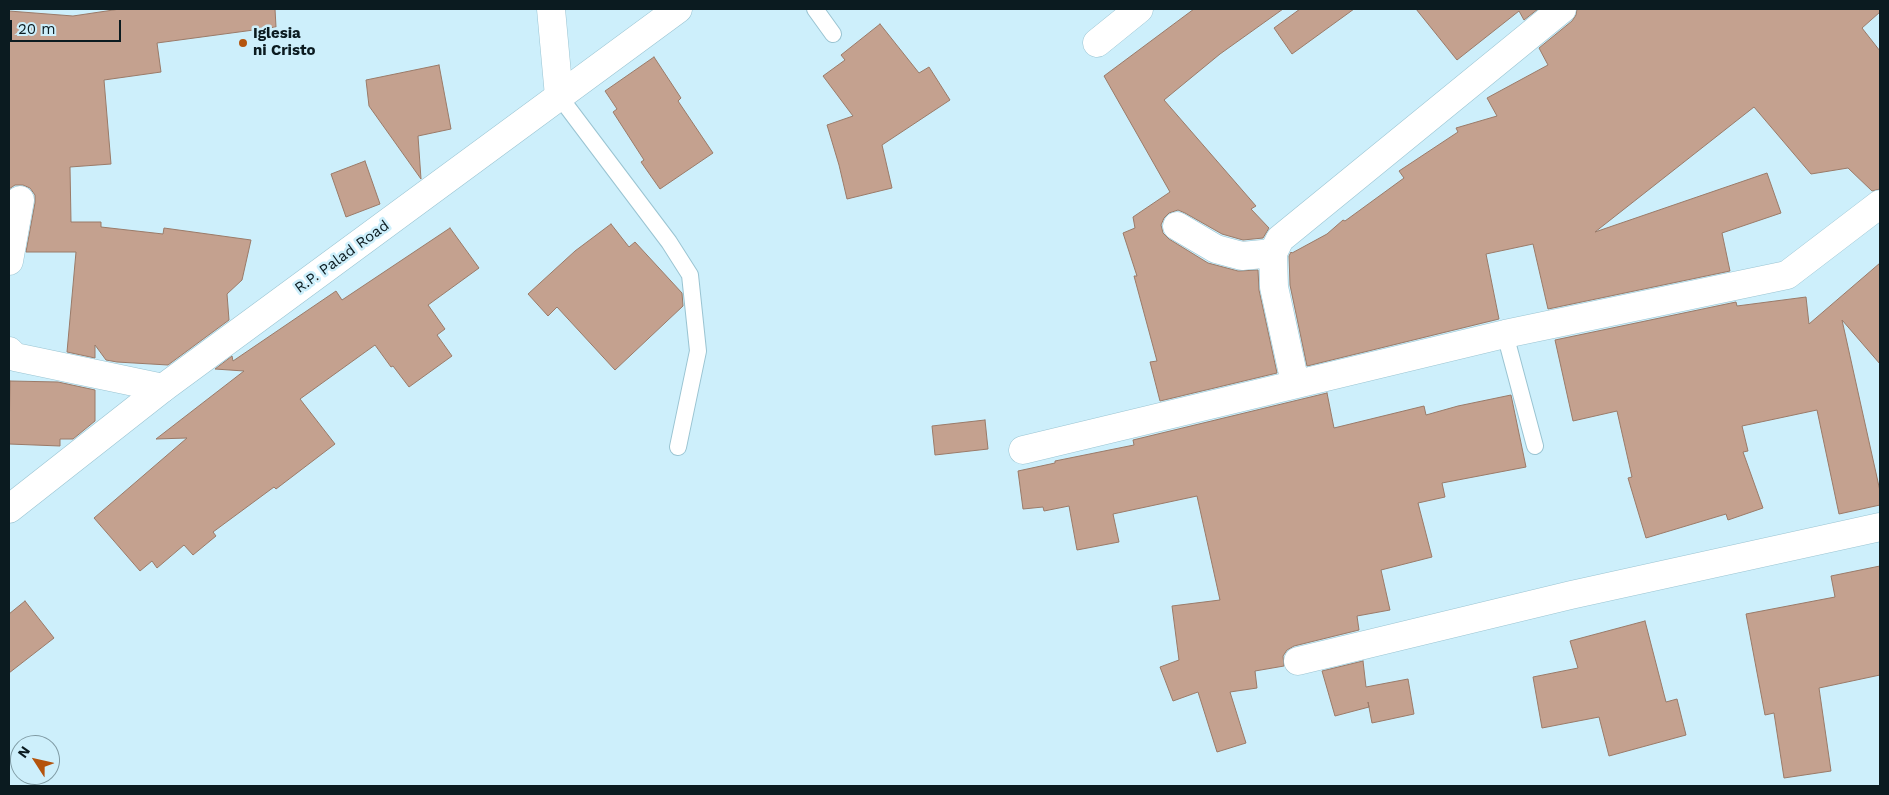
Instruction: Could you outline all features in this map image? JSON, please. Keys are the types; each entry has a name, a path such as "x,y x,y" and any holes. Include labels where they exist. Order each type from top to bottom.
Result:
{"street":[{"path":"551,9 559,96"},
{"name":"R.P. Palad Road","path":"9,510 163,388 678,9"},
{"path":"1097,43 1139,9"},
{"path":"1295,383 1274,287 1273,253 1280,239 1562,9"},
{"path":"9,262 24,200"},
{"path":"1023,450 1505,334 1787,275 1880,204"},
{"path":"1177,226 1216,249 1242,256 1273,253"},
{"path":"9,351 15,357 163,388"},
{"path":"1298,661 1571,595 1880,527"}],"lane":[{"path":"816,9 833,34"},
{"path":"559,96 669,242 690,275 698,351 678,447"},
{"path":"1505,334 1535,446"}],"building":[{"path":"120,9 275,9 276,27 157,43 161,72 104,80 111,164 70,167 71,222 101,222 101,227 163,234 164,228 251,240 242,280 227,294 229,320 168,365 106,360 95,345 95,358 67,352 76,252 26,252 35,195 30,188 23,185 15,185 9,189 9,11 73,16"},
{"path":"1194,9 1283,9 1220,54 1164,100 1256,206 1251,209 1269,228 1263,238 1243,240 1222,234 1178,210 1169,213 1161,225 1163,233 1169,239 1208,263 1238,271 1258,270 1259,290 1277,373 1160,401 1150,362 1157,361 1134,276 1137,276 1123,233 1135,228 1133,217 1170,192 1104,76"},
{"path":"1300,9 1354,9 1292,54 1274,28"},
{"path":"1416,9 1538,9 1524,20 1519,11 1457,60"},
{"path":"1577,9 1880,9 1880,12 1862,28 1880,51 1880,189 1872,191 1848,168 1811,174 1754,107 1595,232 1767,173 1781,213 1722,233 1730,271 1548,309 1533,244 1486,254 1499,319 1307,366 1290,285 1289,256 1291,252 1327,234 1343,220 1345,221 1404,178 1399,171 1458,132 1456,128 1497,116 1487,98 1548,65 1539,48 1572,21"},
{"path":"880,24 919,73 929,67 950,100 882,145 892,188 847,199 827,125 853,116 823,76 845,60 841,55"},
{"path":"654,57 681,98 678,101 713,153 660,189 641,162 644,160 613,112 617,109 605,91"},
{"path":"439,65 451,129 418,136 421,179 369,106 366,80"},
{"path":"365,161 380,204 346,217 331,174"},
{"path":"611,224 629,247 635,242 682,293 683,306 615,370 557,307 548,316 528,294 575,251"},
{"path":"450,228 479,268 428,305 445,329 437,335 452,356 409,387 375,345 300,399 335,444 276,489 274,487 213,532 216,536 193,555 184,545 157,568 152,561 140,571 94,518 187,438 156,439 244,371 215,369 232,356 233,361 336,291 342,300"},
{"path":"1880,263 1880,364 1842,320 1880,491 1880,505 1839,514 1817,410 1742,426 1748,451 1743,452 1763,508 1728,520 1726,514 1646,538 1628,478 1632,477 1617,411 1573,421 1555,340 1736,302 1737,306 1806,297 1809,324"},
{"path":"10,381 58,382 95,390 95,421 73,439 60,439 60,446 9,444"},
{"path":"1327,393 1334,428 1424,406 1426,415 1511,395 1526,467 1442,483 1445,497 1418,503 1432,557 1381,570 1390,610 1357,616 1359,630 1294,646 1287,650 1283,656 1284,666 1255,671 1257,688 1230,692 1246,743 1217,752 1198,692 1173,701 1160,667 1179,660 1172,606 1220,600 1197,496 1113,514 1119,542 1077,550 1069,506 1044,511 1043,507 1023,509 1018,471 1055,463 1055,461 1134,445 1133,440"},
{"path":"985,420 988,449 935,455 932,426"},
{"path":"1880,566 1880,675 1819,688 1831,771 1784,778 1774,713 1765,715 1746,614 1835,597 1831,576"},
{"path":"25,601 54,638 9,673 9,614"},
{"path":"1645,621 1666,702 1677,699 1686,735 1609,756 1599,717 1542,728 1533,677 1578,668 1570,641"},
{"path":"1363,661 1366,687 1408,679 1414,714 1372,723 1369,707 1335,716 1322,671"}],"place":[{"name":"Iglesia ni Cristo","path":"243,43"}]}
